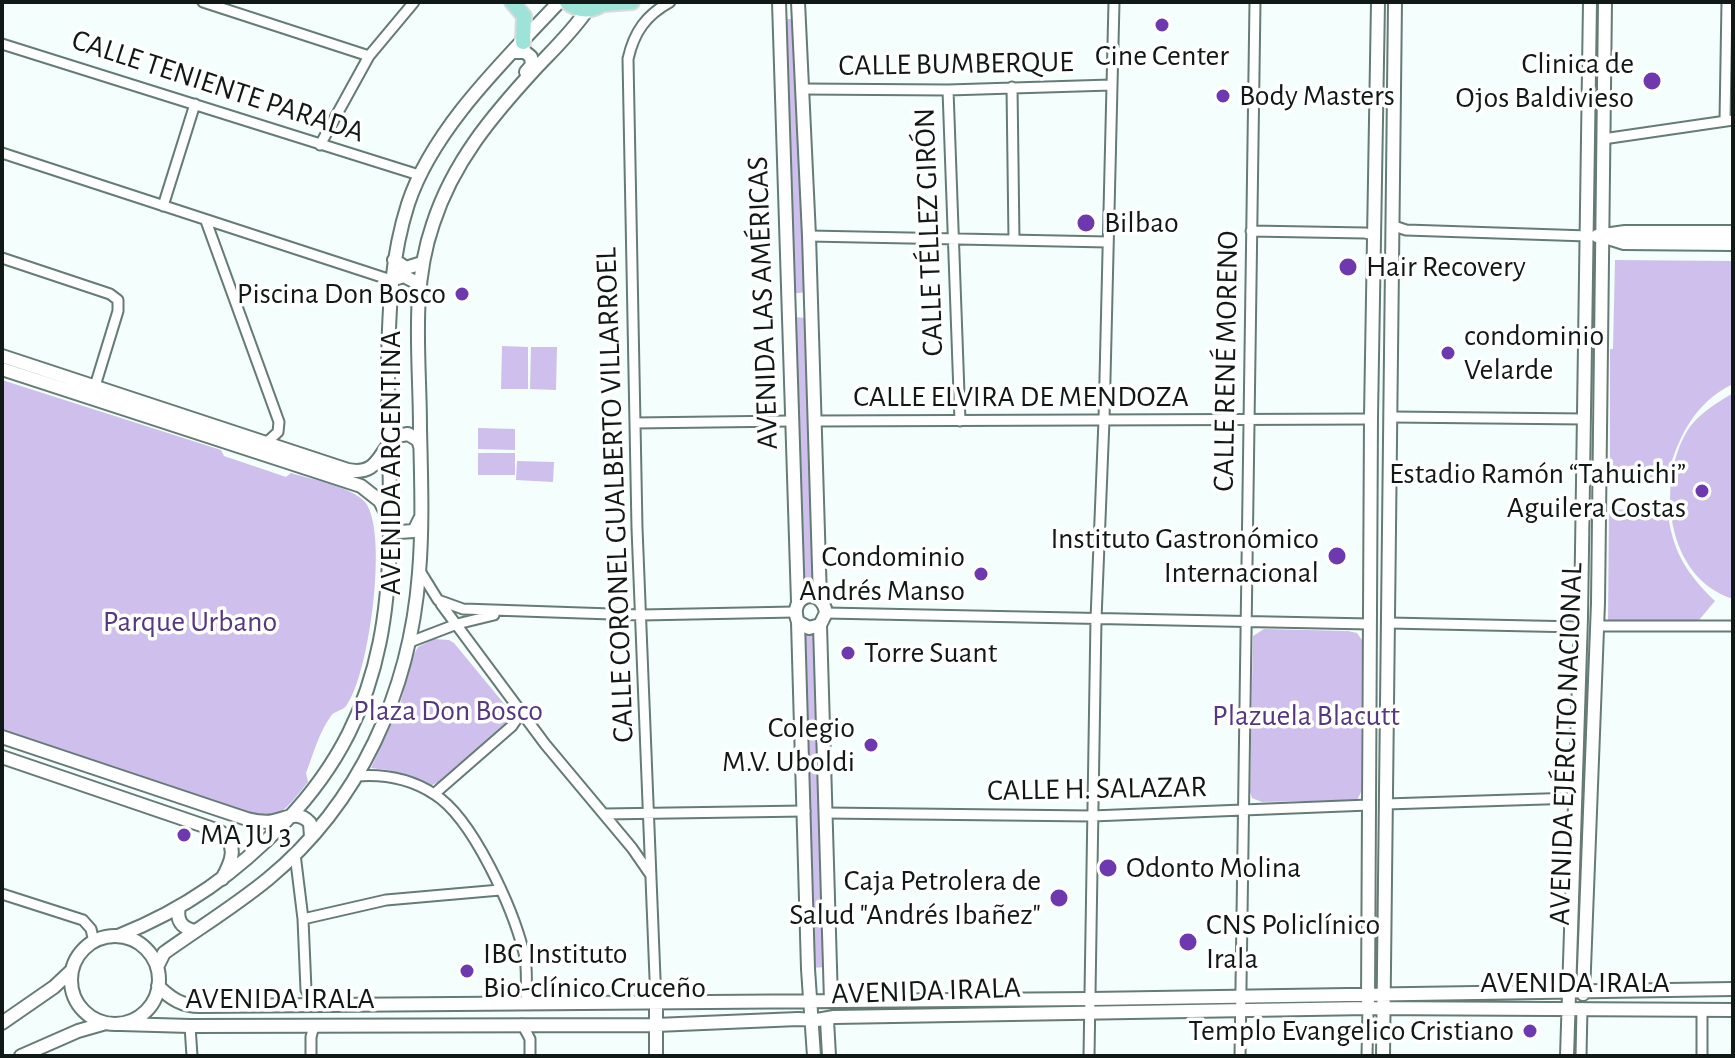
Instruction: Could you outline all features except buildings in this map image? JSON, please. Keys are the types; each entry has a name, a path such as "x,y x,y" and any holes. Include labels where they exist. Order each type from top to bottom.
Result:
{"main road":[{"path":"503,104 508,93 532,65 529,53 519,47 524,16 512,2"},
{"name":"AVENIDA ARGENTINA","path":"118,936 179,907 247,861 292,815 342,748 369,687 386,618 390,518 391,280 408,206 419,175 463,107 559,2"},
{"path":"567,2 587,10 604,3 632,2"},
{"name":"AVENIDA LAS AMÉRICAS","path":"779,2 809,1002 814,1056"},
{"name":"AVENIDA LAS AMÉRICAS","path":"798,2 820,599"},
{"path":"1368,1002 1371,419 1378,2"},
{"path":"1383,1056 1395,2"},
{"name":"AVENIDA EJÉRCITO NACIONAL","path":"1567,1056 1580,625 1590,2"},
{"name":"AVENIDA EJÉRCITO NACIONAL","path":"1582,1008 1597,626 1605,2"},
{"name":"AVENIDA ARGENTINA","path":"157,967 164,953 269,879 311,837 357,776 388,714 410,642 420,571 419,284 433,221 454,172 470,146 587,10"},
{"path":"781,19 790,12 799,20"},
{"path":"1376,196 1382,219 1394,223"},
{"path":"1588,236 1625,232 1733,232"},
{"path":"1374,235 1386,242 1394,259"},
{"path":"1602,236 1624,243 1733,244"},
{"path":"394,260 406,268 422,263"},
{"path":"391,280 404,276 419,284"},
{"path":"789,306 811,305"},
{"path":"2,356 356,471 372,467 396,436 404,434 413,437 420,446"},
{"path":"2,369 361,486 380,501 394,528 405,533 414,531 420,519"},
{"path":"1371,419 1376,409 1383,407 1392,417"},
{"path":"1584,419 1592,426 1601,418"},
{"path":"823,619 809,628 797,612 809,596 820,599 823,619 831,1001"},
{"path":"1370,624 1379,613 1389,623"},
{"path":"1580,625 1588,634 1597,626"},
{"path":"2,737 247,819 272,821 292,815 301,816 310,823 311,837"},
{"path":"2,757 219,831 229,840 233,850 232,860 221,880"},
{"path":"81,782 87,765"},
{"path":"1591,808 1583,811 1576,799 1584,789 1592,792"},
{"path":"1369,805 1377,797 1386,804"},
{"path":"179,907 180,923 186,929 195,931"},
{"path":"2,1023 54,987 71,971 79,954 94,942 118,936 141,945 151,955 157,967 158,986 153,1002 136,1019 121,1024 106,1023 89,1016 77,1004 71,988 71,971"},
{"path":"808,969 813,975 821,976 830,968"},
{"name":"AVENIDA IRALA","path":"158,986 175,1001 190,1006 1241,997 1368,1002"},
{"name":"AVENIDA IRALA","path":"121,1024 656,1025 827,1020 834,1017 1241,1011 1569,990 1733,989"},
{"name":"AVENIDA IRALA","path":"1384,1001 1733,1010"},
{"path":"656,1003 656,1056"},
{"path":"827,1020 829,1056"},
{"path":"21,1056 78,1031 106,1023"}],"street":[{"path":"203,2 369,56"},
{"path":"320,145 369,56 414,2"},
{"name":"CALLE CORONEL GUALBERTO VILLARROEL","path":"656,1003 635,423 628,59 631,44 642,23 670,2"},
{"path":"1089,1056 1096,619 1114,2"},
{"name":"CALLE RENÉ MORENO","path":"1240,1056 1255,2"},
{"path":"1603,139 1729,120 1727,2"},
{"name":"CALLE TENIENTE PARADA","path":"2,44 419,175"},
{"name":"CALLE BUMBERQUE","path":"802,89 948,90 1111,85"},
{"path":"1012,87 1014,240"},
{"name":"CALLE TÉLLEZ GIRÓN","path":"948,90 960,421"},
{"path":"163,206 195,104"},
{"path":"2,153 391,280"},
{"path":"206,221 279,422 278,432 267,442"},
{"path":"1394,223 1408,230 1588,236"},
{"path":"1251,231 1374,235"},
{"path":"809,236 1108,242"},
{"path":"2,258 110,294 118,300 118,311 95,386"},
{"path":"1392,417 1584,419"},
{"name":"CALLE ELVIRA DE MENDOZA","path":"814,421 1371,419"},
{"path":"635,423 791,421"},
{"path":"420,571 521,713 651,877"},
{"path":"438,600 463,609 508,612 641,615 797,612"},
{"path":"410,642 457,624 508,612"},
{"path":"823,619 1096,619 1370,624"},
{"path":"1389,623 1580,625"},
{"path":"1597,626 1733,626"},
{"path":"434,794 512,726 521,713"},
{"path":"357,776 379,775 399,779 434,794 448,805 487,860 500,890 524,955 526,1002"},
{"path":"1386,804 1576,799"},
{"name":"CALLE H. SALAZAR","path":"825,813 1092,816 1369,805"},
{"path":"604,814 805,811"},
{"path":"295,854 303,919 306,990 315,1005"},
{"path":"303,919 386,900 500,890"},
{"path":"2,894 83,920 91,929 94,942"},
{"path":"1367,1056 1368,1002"},
{"name":"AVENIDA EJÉRCITO NACIONAL","path":"1581,1056 1582,1008"},
{"path":"1702,1010 1702,1056"},
{"path":"522,1024 530,1039 530,1056"},
{"path":"190,1026 192,1056"},
{"path":"311,1056 314,1026"}],"green space":[{"path":"783,19 796,19 806,292 791,294"},
{"path":"1615,260 1733,261 1733,384 1707,402 1688,425 1675,452 1666,482 1610,485 1610,349 1613,349"},
{"path":"792,317 808,318 817,595 800,595"},
{"path":"502,346 528,347 528,389 501,389"},
{"path":"531,347 557,347 556,390 530,389"},
{"name":"Parque Urbano","path":"2,380 221,450 224,456 286,477 291,473 330,484 351,492 365,502 372,518 376,572 362,666 346,706 332,714 320,736 306,773 308,782 276,815 262,821 2,736"},
{"name":"Estadio Ramón “Tahuichi” Aguilera Costas","path":"1733,393 1733,599 1711,588 1694,572 1681,551 1670,503 1671,478 1686,433 1701,415"},
{"path":"478,428 515,429 515,450 478,449"},
{"path":"478,453 515,453 515,475 478,475"},
{"path":"517,461 554,462 553,482 516,480"},
{"path":"1667,508 1676,548 1688,570 1715,601 1699,620 1608,620 1609,510"},
{"name":"Plazuela Blacutt","path":"1264,629 1348,631 1357,633 1362,640 1361,792 1357,800 1262,802 1252,798 1253,636"},
{"path":"800,631 817,631 827,967 811,968"},
{"name":"Plaza Don Bosco","path":"434,639 454,643 510,711 507,722 441,781 430,786 388,770 371,768 400,704 413,656 418,647"}],"place":[{"name":"Cine Center","path":"1162,25"},
{"name":"Clinica de Ojos Baldivieso","path":"1652,81"},
{"name":"Body Masters","path":"1223,96"},
{"name":"Bilbao","path":"1086,223"},
{"name":"Hair Recovery","path":"1348,267"},
{"name":"Piscina Don Bosco","path":"462,294"},
{"name":"condominio Velarde","path":"1448,353"},
{"name":"Estadio Ramón “Tahuichi” Aguilera Costas","path":"1702,491"},
{"name":"Instituto Gastronómico Internacional","path":"1337,556"},
{"name":"Condominio Andrés Manso","path":"981,574"},
{"name":"Torre Suant","path":"848,653"},
{"name":"Colegio M.V. Uboldi","path":"871,745"},
{"name":"MA JU 3","path":"184,835"},
{"name":"Odonto Molina","path":"1108,868"},
{"name":"Caja Petrolera de Salud \"Andrés Ibañez\"","path":"1059,898"},
{"name":"CNS Policlínico Irala","path":"1188,942"},
{"name":"IBC Instituto Bio-clínico Cruceño","path":"467,971"},
{"name":"Templo Evangelico Cristiano","path":"1530,1031"}]}
